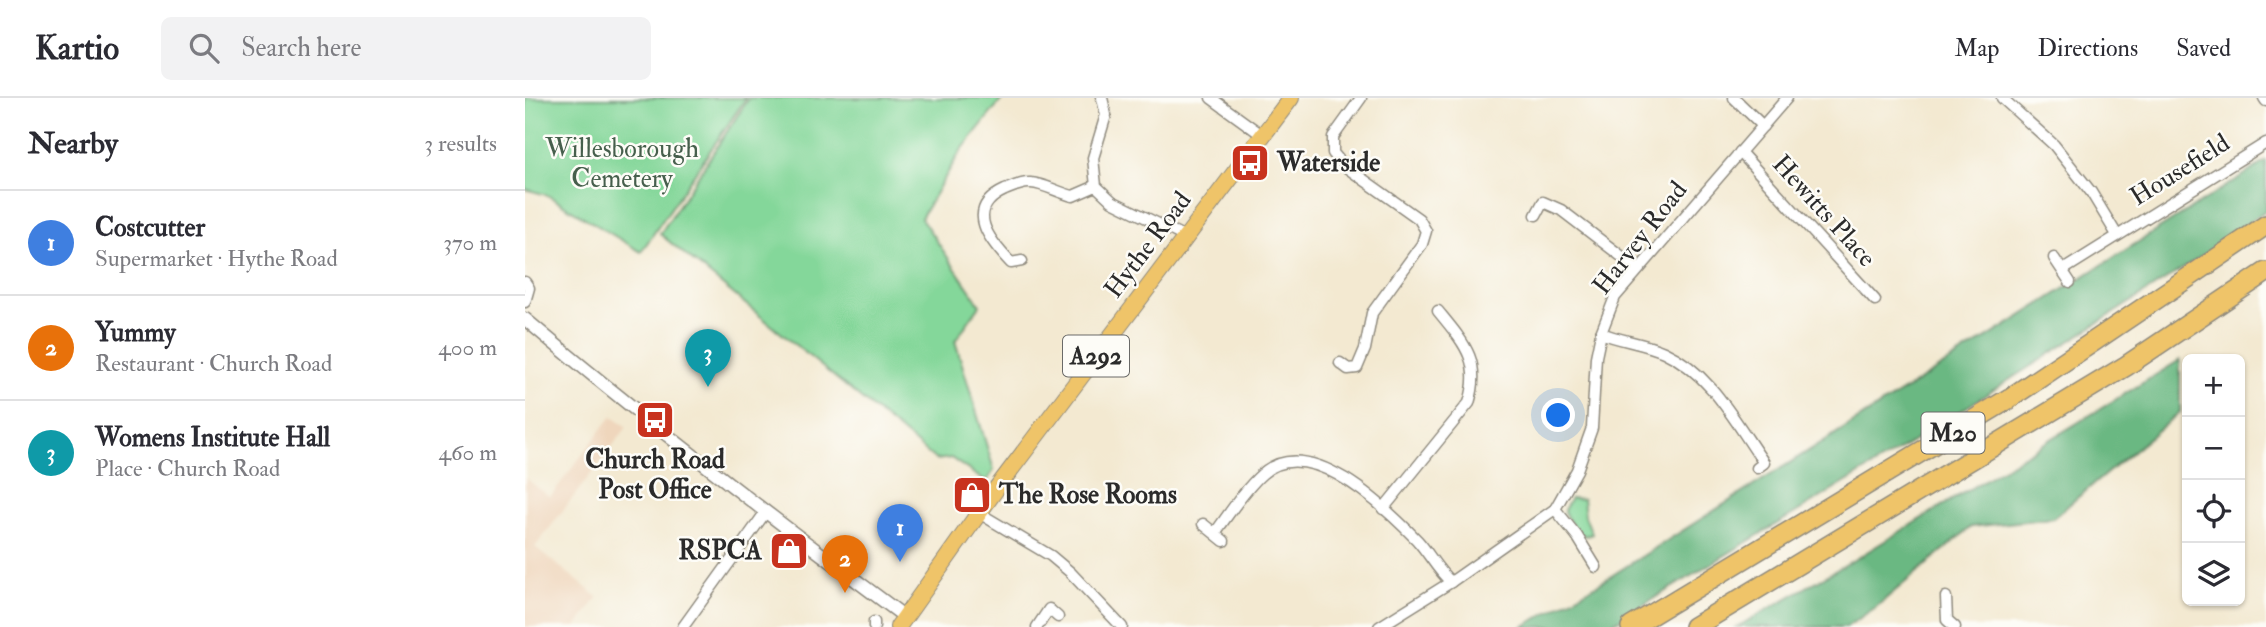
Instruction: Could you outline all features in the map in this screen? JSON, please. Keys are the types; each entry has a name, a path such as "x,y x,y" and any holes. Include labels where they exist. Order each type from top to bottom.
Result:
{"highway":[{"name":"M20","path":"1631,627 2010,398 2266,225"},
{"name":"M20","path":"1694,627 2126,366 2266,272"}],"main road":[{"name":"Hythe Road","path":"901,622 979,513 1291,98"}],"street":[{"path":"1103,98 1106,115 1093,158 1096,186 1112,201 1185,237"},
{"path":"1211,98 1262,135"},
{"path":"1340,363 1348,369 1357,368 1365,349 1372,313 1422,244 1426,231 1419,219 1343,165 1333,153 1333,137 1361,98"},
{"path":"1734,98 1763,126"},
{"name":"Harvey Road","path":"1379,627 1451,582 1555,509 1577,470 1592,428 1596,357 1601,333 1615,297 1787,98"},
{"name":"Housefield","path":"2002,98 2054,145 2077,173 2117,235"},
{"name":"Housefield","path":"2063,270 2266,143"},
{"name":"Hewitts Place","path":"1739,152 1875,300"},
{"path":"1007,275 1017,262 985,232 983,210 988,202 1001,192 1027,182 1073,196 1096,186"},
{"path":"1536,215 1543,202 1561,210 1638,269"},
{"path":"2054,258 2070,282"},
{"path":"525,282 529,288 525,302"},
{"path":"1383,509 1469,403 1474,387 1470,354 1438,312"},
{"path":"525,318 599,382 901,622"},
{"path":"1601,333 1664,352 1688,366 1713,390 1764,463 1757,468"},
{"path":"1215,533 1262,473 1289,462 1318,464 1334,471 1383,509 1418,541 1451,582"},
{"path":"1555,509 1577,536 1596,567"},
{"path":"683,627 765,513"},
{"path":"979,513 1051,556 1070,572 1122,627"},
{"path":"1203,524 1224,541"},
{"path":"1946,597 1946,625"},
{"path":"1037,627 1049,609 1058,617"}],"shaded area":[{"path":"612,416 627,427 535,547 598,597 576,627 525,627 525,478 550,497"}],"green space":[{"name":"Willesborough Cemetery","path":"525,98 746,98 641,252 547,195 525,189"},
{"path":"749,98 1003,98 960,152 921,218 980,305 955,341 994,470 986,482 951,458 936,460 660,234"},
{"path":"2266,161 2266,210 2212,250 1906,446 1605,627 1522,627 1600,583"},
{"path":"2180,360 2180,412 2053,518 1971,527 1876,607 1846,627 1737,627 1857,558"},
{"path":"1571,498 1583,499 1585,516 1592,534 1587,536 1579,533 1565,514 1564,510"}],"place":[{"name":"Waterside","path":"1250,163"},
{"name":"Womens Institute Hall","path":"708,387"},
{"name":"Church Road Post Office","path":"655,420"},
{"name":"The Rose Rooms","path":"972,495"},
{"name":"RSPCA","path":"789,551"},
{"name":"Costcutter","path":"900,562"},
{"name":"Yummy","path":"845,593"}]}
